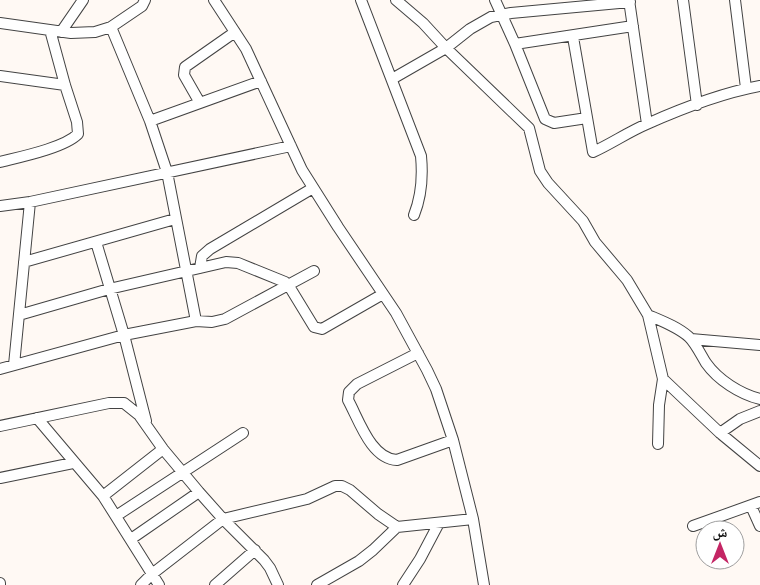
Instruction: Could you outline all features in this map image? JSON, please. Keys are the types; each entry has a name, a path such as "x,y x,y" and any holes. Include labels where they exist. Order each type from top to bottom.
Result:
{"street":[{"path":"56,31 83,0"},
{"path":"0,23 81,33 111,27 142,6 145,0"},
{"path":"214,0 246,49 302,170 396,313 436,389 453,440 473,519 484,585"},
{"path":"361,0 421,156 422,188 414,215"},
{"path":"396,0 423,23 446,48 529,128 540,171 548,183 583,221 596,242 627,280 648,315 664,380 659,405 658,444"},
{"path":"495,0 545,119 554,123 587,118"},
{"path":"683,0 697,104"},
{"path":"735,0 746,88"},
{"path":"392,79 446,48 481,22 491,17 629,1 647,124"},
{"path":"515,44 573,37 633,26"},
{"path":"111,27 150,121 167,172 196,322"},
{"path":"0,162 67,142 78,134 77,122 65,85 56,31"},
{"path":"200,103 184,75 185,67 235,32"},
{"path":"573,37 593,152 647,124 697,104 746,88 760,86"},
{"path":"0,76 65,85"},
{"path":"150,121 261,81"},
{"path":"0,206 30,202 291,146"},
{"path":"200,268 202,256 210,249 313,188"},
{"path":"14,365 30,202"},
{"path":"24,262 175,220"},
{"path":"96,242 124,335 147,427"},
{"path":"19,315 109,289 232,262 276,278 289,286 314,327 318,329 322,329 383,294"},
{"path":"0,369 124,335 196,322 212,322 225,319 314,271"},
{"path":"648,315 683,332 691,339 708,365 722,380 741,392 760,399"},
{"path":"691,339 760,345"},
{"path":"418,353 356,384 348,392 348,400 373,448 391,460 397,460 453,440"},
{"path":"664,380 720,434 760,466"},
{"path":"0,426 117,402 131,407 199,492 270,568 278,585"},
{"path":"720,434 740,419 760,411"},
{"path":"38,418 103,496 159,585"},
{"path":"116,516 243,434"},
{"path":"103,496 164,449"},
{"path":"0,478 73,462"},
{"path":"141,585 152,574 223,519 308,499 335,486 342,486 350,490 378,514 397,527 473,519"},
{"path":"131,539 199,492"},
{"path":"693,526 756,504 760,526"},
{"path":"403,585 439,524"},
{"path":"317,585 359,561 397,527"},
{"path":"220,583 254,550"}]}
